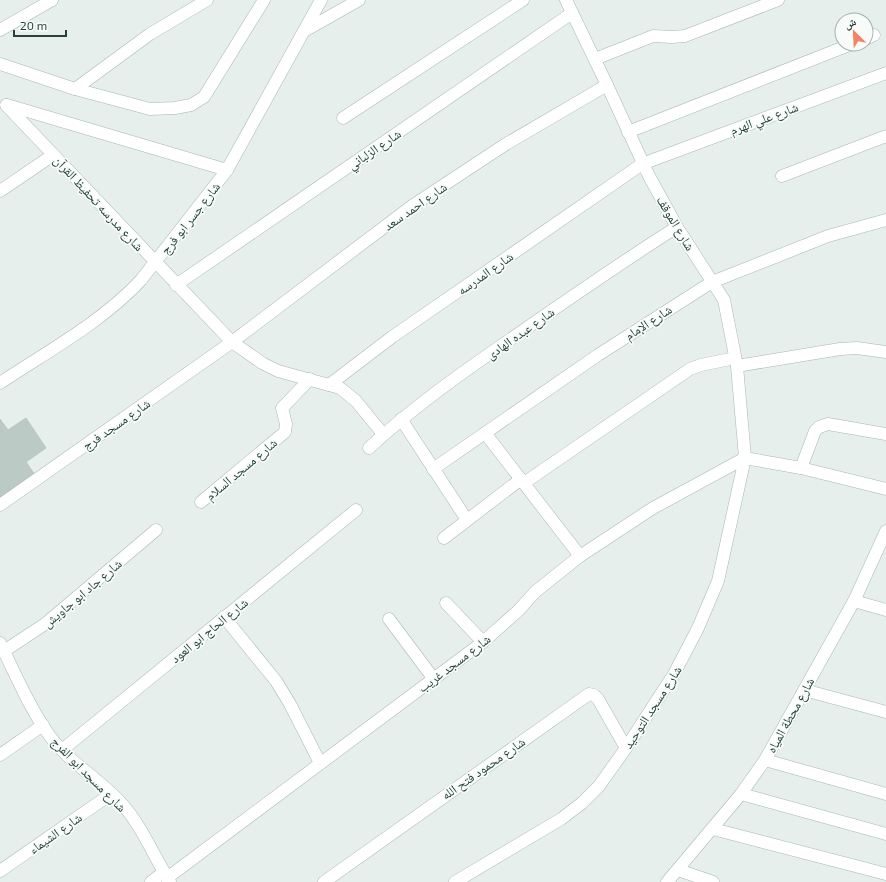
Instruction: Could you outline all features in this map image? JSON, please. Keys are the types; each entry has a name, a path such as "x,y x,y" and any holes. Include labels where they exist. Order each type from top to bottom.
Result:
{"street":[{"path":"0,30 52,0"},
{"path":"75,89 150,34 207,0"},
{"path":"0,64 75,89 150,109 175,108 191,105 204,97 264,0"},
{"name":"شارع جسر ابو فرج","path":"0,383 99,317 129,292 155,263 227,170 321,0"},
{"path":"304,31 360,0"},
{"path":"343,118 523,0"},
{"path":"595,59 653,36 684,36 778,0"},
{"name":"شارع الموقف","path":"570,4 642,164 677,227 724,300 736,362 745,458"},
{"name":"شارع الزلباني","path":"176,285 570,4"},
{"path":"628,132 834,51"},
{"name":"شارع علي الهرم","path":"642,164 886,73"},
{"name":"شارع احمد سعد","path":"232,342 412,206 506,144 607,84"},
{"path":"3,104 227,170"},
{"name":"شارع مدرسه تحفيظ القرآن","path":"3,104 232,342 262,363 278,371 340,388 348,394 383,434"},
{"path":"782,176 886,136"},
{"path":"0,191 53,155"},
{"name":"شارع المدرسه","path":"329,384 392,337 642,164"},
{"name":"شارع الإمام","path":"434,469 661,314 712,282 828,236 886,220"},
{"name":"شارع عبده الهادى","path":"369,448 400,419 440,388 612,268 677,227"},
{"name":"شارع مسجد فرج","path":"0,505 232,342"},
{"path":"444,538 522,481 690,369 701,365 840,349 862,349 886,352"},
{"name":"شارع مسجد السلام","path":"202,502 285,432 286,424 282,413 282,408 310,379"},
{"path":"400,419 467,520"},
{"path":"801,468 815,431 820,427 828,424 886,434"},
{"path":"485,433 580,556"},
{"path":"745,458 801,468 886,489"},
{"name":"شارع مسجد غريب","path":"151,882 167,877 483,642 519,610 535,592 580,556 653,508 745,458"},
{"name":"شارع مسجد التوحيد","path":"455,882 561,819 582,803 599,786 626,748 674,674 698,628 718,581 745,458"},
{"name":"شارع الحاج ابو العود","path":"62,750 356,510"},
{"name":"شارع جاد ابو جاويش","path":"2,647 45,624 156,530"},
{"name":"شارع محطة المياه","path":"667,882 713,829 741,794 765,760 854,600 886,531"},
{"path":"854,600 886,610"},
{"path":"446,603 483,642"},
{"path":"224,617 276,681 290,704 320,763"},
{"path":"389,619 433,678"},
{"name":"شارع مسجد ابو الفرج","path":"2,647 43,725 62,750 122,804 135,822 167,877"},
{"path":"804,690 886,712"},
{"name":"شارع محمود فتح الله","path":"324,882 589,694 594,695 598,699 626,748"},
{"path":"0,755 43,725"},
{"path":"765,760 886,794"},
{"name":"شارع الشيماء","path":"0,872 111,794"},
{"path":"741,794 886,834"},
{"path":"713,829 886,874"},
{"path":"678,870 713,882"}],"building":[{"path":"26,418 46,448 26,462 35,475 0,499 0,419 8,430"}]}
